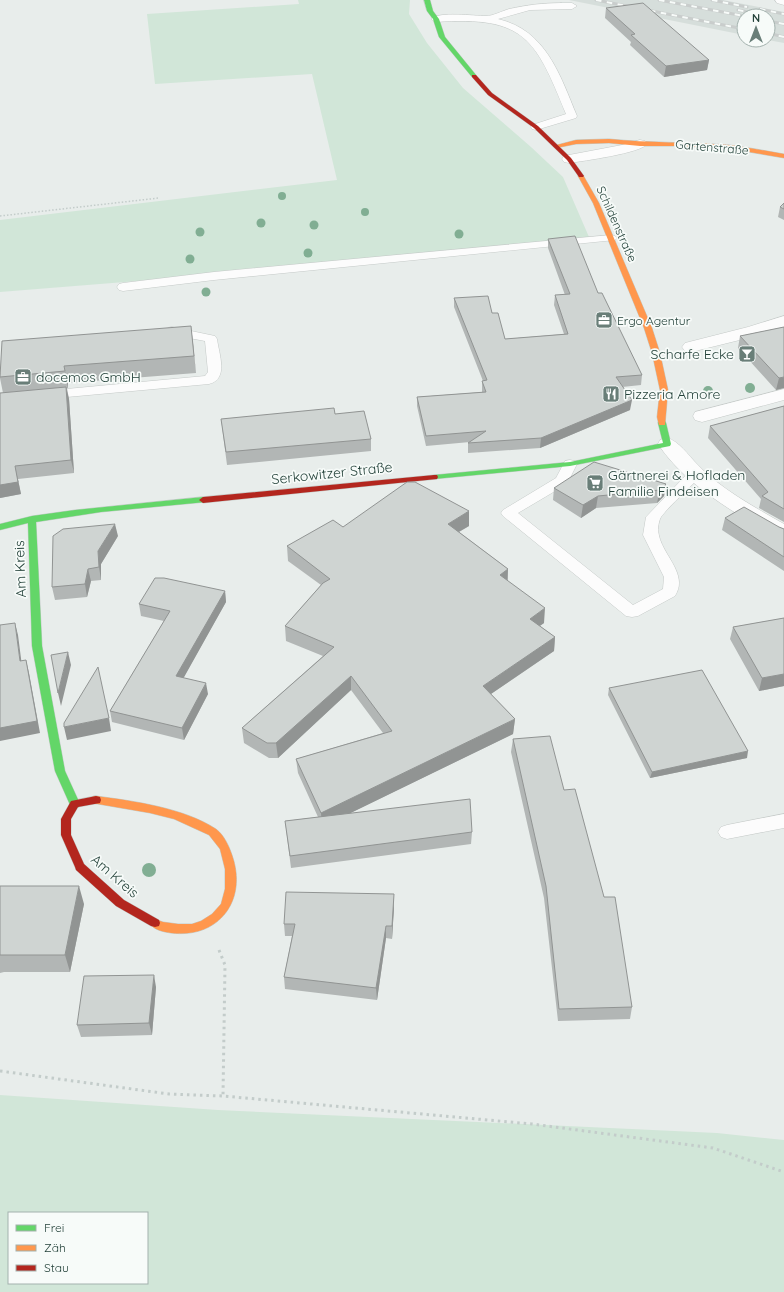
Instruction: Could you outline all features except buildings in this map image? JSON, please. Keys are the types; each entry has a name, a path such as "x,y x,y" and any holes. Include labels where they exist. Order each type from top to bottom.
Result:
{"street":[{"name":"Schildenstraße","path":"427,0 430,11 436,20 442,37 490,94 536,127 576,166 596,203 648,328 656,353 664,390 661,417 667,444"},
{"path":"436,20 440,8"},
{"name":"Gartenstraße","path":"556,146 576,142 609,141 640,144 681,144 730,147 784,156"},
{"name":"Gartenstraße","path":"569,159 624,149 640,144"},
{"path":"691,346 754,331 784,321"},
{"path":"702,416 784,394"},
{"path":"667,444 695,474 738,506 784,533"},
{"name":"Serkowitzer Straße","path":"0,527 32,519 96,510 570,464 667,444"},
{"name":"Am Kreis","path":"32,519 37,646 60,771 75,804 66,819 66,835 80,867 120,902 161,927 187,930 210,923"},
{"path":"75,804 96,800 144,807 185,818 215,834 228,855 231,884 225,906 210,923"}],"lane":[{"path":"489,19 506,12 528,7 554,5 572,6"},
{"path":"436,20 489,19 499,21 523,32 539,49 555,73 572,116 536,127"},
{"path":"123,287 214,276 611,238"},
{"path":"30,397 209,380 214,376 216,372 211,339 162,331"},
{"path":"570,464 562,481 508,513 632,612 670,592 672,577 650,535 653,517 695,474"},
{"path":"727,832 784,821"}],"path":[{"path":"0,216 159,198"},
{"path":"210,923 225,966 223,1096"},
{"path":"0,1072 169,1094 223,1096 532,1124 713,1148 784,1172"}],"shaded area":[{"path":"569,0 723,0 764,8 736,8 736,33"},
{"path":"776,10 784,12 784,43 776,42"}],"green space":[{"path":"298,0 410,0 409,14 427,43 463,88 563,177 589,237 312,267 0,292 0,220 337,180 312,74 155,84 147,14 299,4"},
{"path":"0,1095 218,1110 717,1133 784,1140 784,1292 0,1292"}],"railway":[{"path":"596,0 736,27"},
{"path":"659,0 736,14"},
{"path":"712,0 747,7"},
{"path":"776,12 784,14"},
{"path":"776,22 784,24"},
{"path":"776,35 784,37"}],"traffic: fast":[{"path":"427,0 430,11 436,19 442,37 474,76"},
{"path":"434,477 570,464 667,444 662,423"},
{"path":"0,527 25,521 75,513 203,500"},
{"path":"32,519 37,646 60,771 75,804"}],"traffic: slow":[{"path":"556,146 576,142 609,141 640,144 681,144 731,147 784,156"},
{"path":"581,176 596,203 648,328 656,353 664,390 661,417 662,423"},
{"path":"96,800 150,809 177,816 214,833 225,849 231,879 228,898 221,912 204,925 192,929 169,928 155,923"}],"traffic: jam":[{"path":"474,76 490,94 536,127 569,159 581,176"},
{"path":"203,500 434,477"},
{"path":"96,800 75,804 66,819 66,835 80,867 120,903 155,923"}],"place":[{"name":"Ergo Agentur","path":"604,320"},
{"name":"Scharfe Ecke","path":"747,354"},
{"name":"docemos GmbH","path":"23,377"},
{"name":"Pizzeria Amore","path":"611,394"},
{"name":"Gärtnerei & Hofladen Familie Findeisen","path":"595,483"}]}
